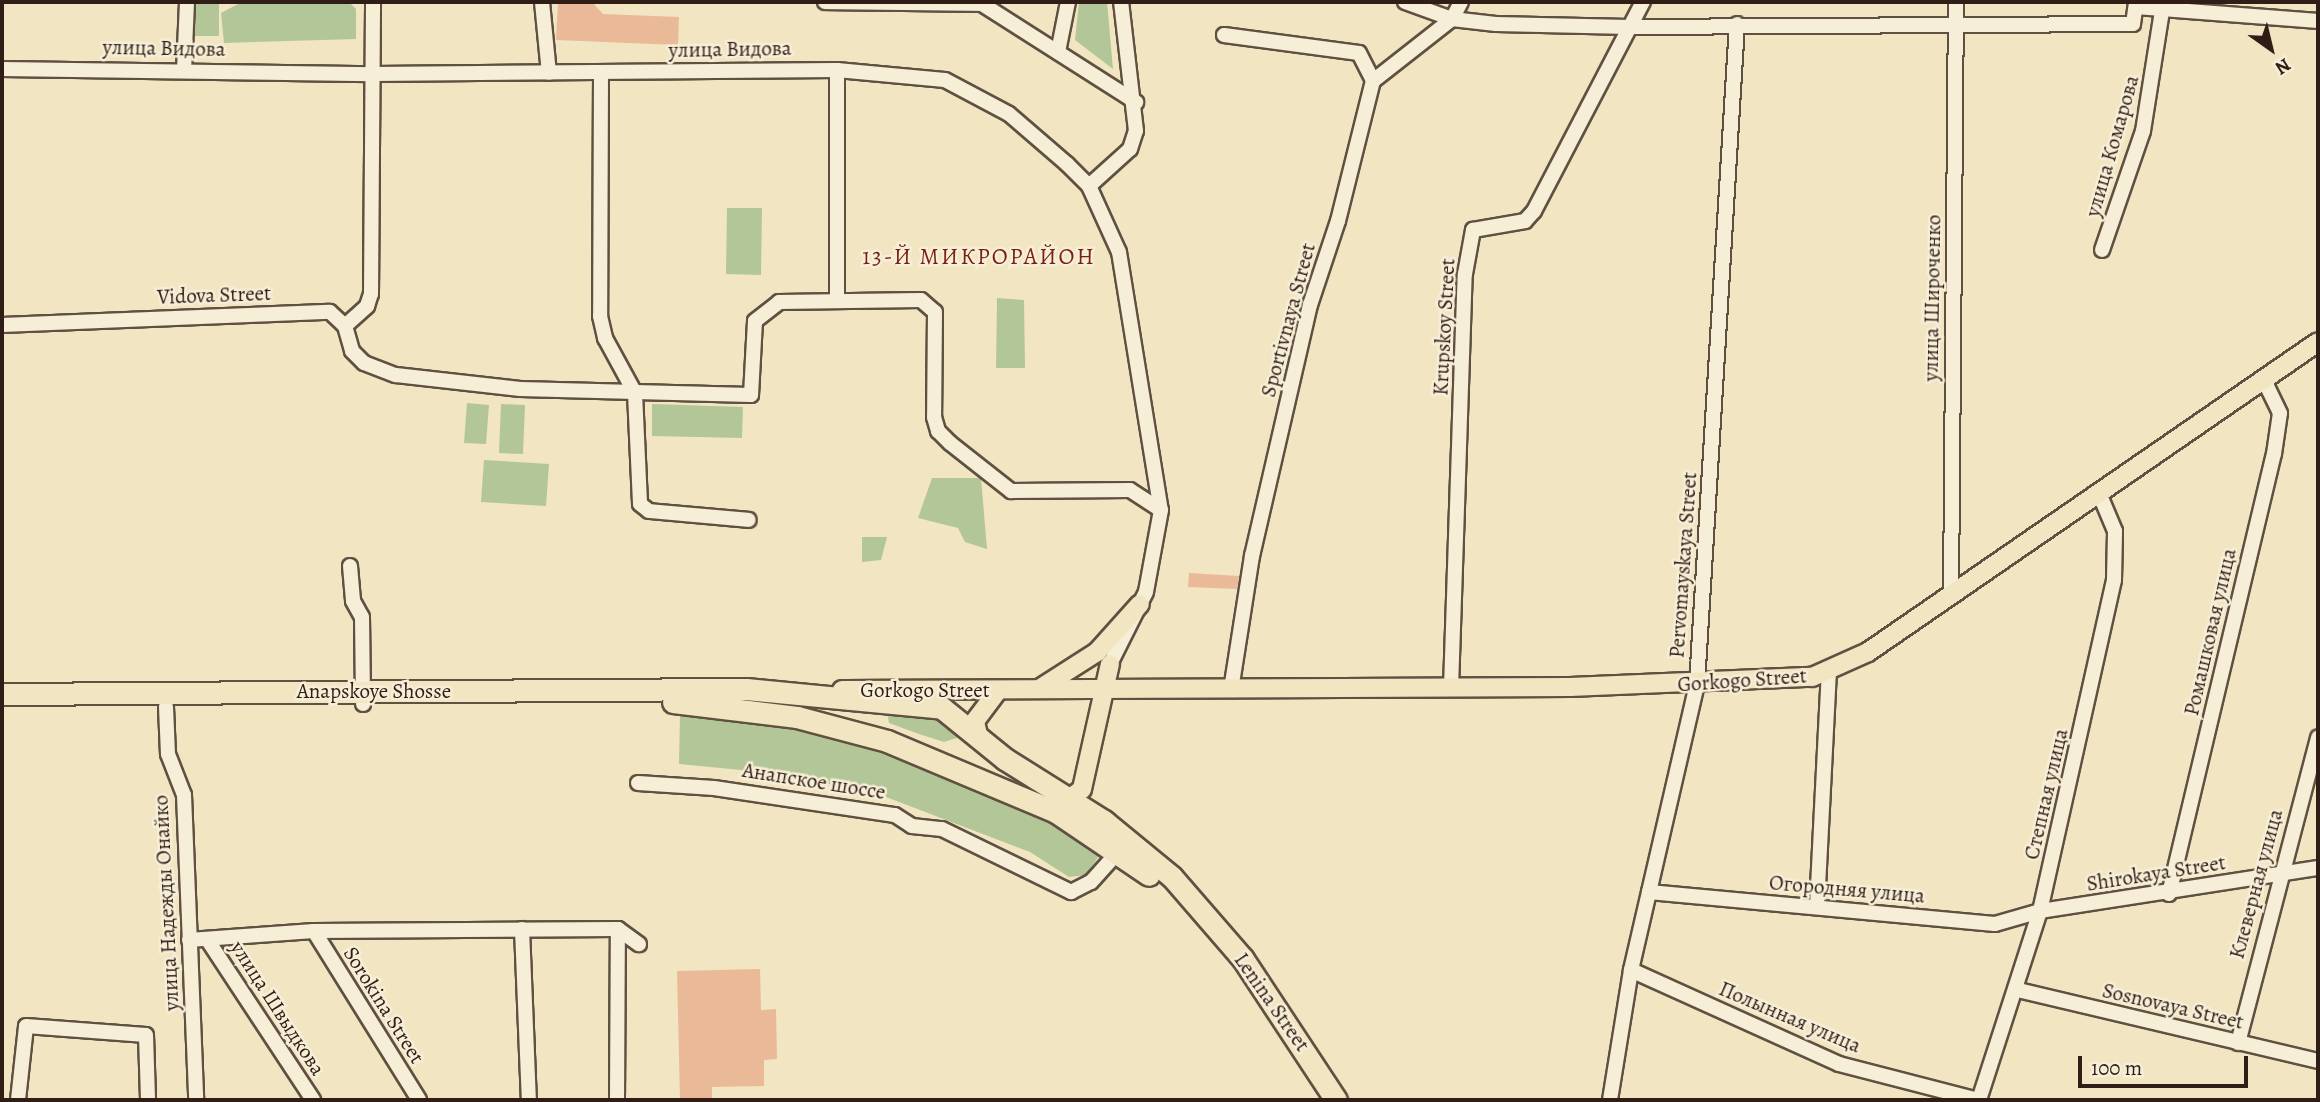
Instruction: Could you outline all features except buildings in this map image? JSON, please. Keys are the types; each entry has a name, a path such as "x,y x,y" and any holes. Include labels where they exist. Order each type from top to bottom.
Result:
{"highway":[{"name":"Anapskoye Shosse","path":"2,709 166,707 362,698 746,689 924,704 961,720 979,739 1072,812"},
{"name":"Anapskoye Shosse","path":"2,694 362,698"},
{"path":"362,698 638,700 740,707 887,741 1072,812 1104,821 1172,877 1200,909"},
{"path":"1072,812 1118,852 1200,909"},
{"name":"Lenina Street","path":"1200,909 1278,1008 1336,1100"}],"main road":[{"name":"Gorkogo Street","path":"746,689 1231,690 1697,684 1769,682 1829,671 1868,652 2265,382 2318,342"},
{"path":"1036,691 1097,652 1140,604"},
{"name":"улица Видова","path":"1100,690 1110,664"},
{"path":"1072,812 1088,770 1100,690"},
{"path":"1072,812 1100,690"},
{"path":"979,739 975,721 998,691"},
{"path":"613,701 626,693 728,699 802,711 878,728 1072,812"},
{"path":"1088,770 1091,796 1104,821"}],"street":[{"path":"184,71 187,2"},
{"path":"373,2 371,294 367,306 345,326 352,351 363,363 396,375 520,389 751,396 755,321 760,316 791,299 921,299 935,312 938,431 1011,491 1130,490 1161,510"},
{"path":"542,2 549,73"},
{"path":"825,2 982,4 1136,102"},
{"path":"1058,52 1068,2"},
{"path":"1089,186 1130,149 1136,102 1121,2"},
{"path":"1405,2 1452,19 1629,27 1737,24 2133,24 2136,5 2162,11 2318,21"},
{"path":"1224,35 1359,53 1373,81 1452,19 1461,2"},
{"name":"Krupskoy Street","path":"1451,688 1465,274 1473,230 1525,222 1534,211 1643,2"},
{"name":"улица Широченко","path":"1951,594 1956,2"},
{"name":"улица Комарова","path":"2102,250 2143,131 2162,11"},
{"name":"Pervomayskaya Street","path":"1610,1100 1631,970 1697,684 1737,24"},
{"name":"улица Видова","path":"2,69 374,74 838,70 945,80 1009,114 1089,186 1119,252 1161,510 1152,571 1140,604 1110,664"},
{"path":"837,299 838,70"},
{"path":"601,73 600,316 605,338 635,393 640,504 649,511 749,520"},
{"name":"Sportivnaya Street","path":"1231,690 1252,556 1310,305 1338,221 1373,81"},
{"name":"Vidova Street","path":"2,325 330,312 345,326"},
{"name":"Ромашковая улица","path":"2169,894 2274,454 2280,413 2265,382"},
{"name":"Степная улица","path":"1978,1100 2018,990 2040,911 2114,580 2115,531 2099,493"},
{"path":"350,566 353,601 362,617 362,698"},
{"path":"1817,907 1829,671"},
{"name":"улица Надежды Онайко","path":"166,707 168,754 184,795 196,1100"},
{"name":"Клеверная улица","path":"2238,1043 2278,875 2318,737"},
{"name":"Анапское шоссе","path":"638,783 755,793 895,815 912,825 942,829 1071,892 1091,882 1118,852"},
{"name":"Shirokaya Street","path":"2040,911 2169,894 2318,868"},
{"name":"Огородняя улица","path":"1649,892 1995,924 2040,911"},
{"path":"522,929 529,1100"},
{"path":"189,940 314,931 618,929 639,944"},
{"path":"617,1100 618,929"},
{"name":"Sorokina Street","path":"314,931 419,1100"},
{"name":"улица Швыдкова","path":"208,939 313,1100"},
{"name":"Полынная улица","path":"1631,970 1839,1064 1978,1100"},
{"name":"Sosnovaya Street","path":"2018,990 2318,1061"},
{"path":"18,1100 26,1026 146,1035 148,1100"}],"green space":[{"path":"193,2 219,2 219,36 193,36"},
{"path":"242,2 349,2 356,9 356,39 224,43 221,13"},
{"path":"1079,2 1107,2 1113,69 1075,40"},
{"path":"727,208 762,208 761,275 726,274"},
{"path":"997,298 1024,300 1025,368 996,368"},
{"path":"467,403 489,405 486,444 464,443"},
{"path":"501,404 525,405 523,454 499,453"},
{"path":"652,404 743,407 742,438 652,436"},
{"path":"484,460 549,464 546,506 481,502"},
{"path":"932,478 981,478 987,549 965,542 958,528 918,518"},
{"path":"862,537 887,537 881,560 862,562"},
{"path":"887,711 929,712 960,729 960,737 944,742 919,734 889,723"},
{"path":"680,716 763,720 861,746 992,792 1057,824 1101,853 1086,875 1069,877 1030,852 886,797 791,775 679,764"}],"district":[{"name":"13-Й МИКРОРАЙОН","path":"979,257"}]}
